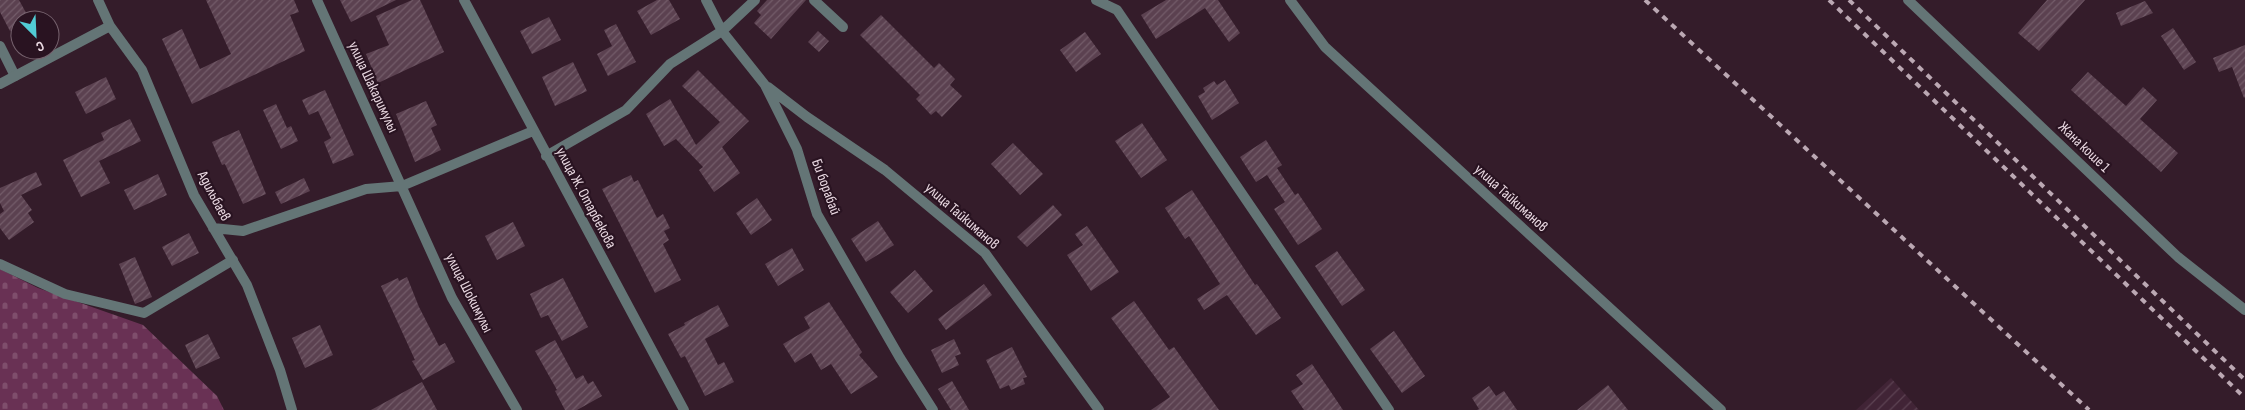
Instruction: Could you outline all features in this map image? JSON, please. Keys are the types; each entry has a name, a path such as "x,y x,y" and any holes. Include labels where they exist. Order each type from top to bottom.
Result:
{"street":[{"name":"Адильбаев","path":"98,0 110,26 142,70 194,195 247,285 280,370 292,410"},
{"name":"улица Шакаримулы","path":"317,0 402,186"},
{"name":"улица Ж. Отарбекова","path":"464,0 546,156 684,410"},
{"name":"Би борабай","path":"706,0 722,31 765,85 797,149 817,214 900,358 933,410"},
{"path":"546,156 626,110 670,64 722,31 755,0"},
{"path":"814,0 843,27"},
{"path":"1096,0 1116,5 1389,410"},
{"name":"улица Тайкиманов","path":"1290,0 1325,47 1721,410"},
{"name":"Жана коше 1","path":"1908,0 2178,257 2245,310"},
{"path":"0,84 110,26"},
{"path":"0,46 15,76"},
{"name":"улица Тайкиманов","path":"765,85 807,117 885,170 985,253 1099,410"},
{"path":"213,228 243,231 366,189 402,186 533,131"},
{"name":"улица Шокимулы","path":"402,186 452,298 516,410"},
{"path":"0,264 65,294 144,313 232,260"}],"shaded area":[{"path":"1891,378 1919,410 1856,410"}],"green space":[{"path":"0,269 38,288 143,325 217,396 224,410 0,410"}],"building":[{"path":"0,0 19,0 24,10 10,10 10,31 0,12"},
{"path":"206,0 294,0 299,12 290,15 305,51 192,104 162,39 182,29 200,69 231,54"},
{"path":"340,0 396,0 351,22"},
{"path":"412,0 420,0 444,52 378,83 366,54 389,45 376,16"},
{"path":"657,0 669,0 680,19 651,35 637,11"},
{"path":"767,0 806,0 771,39 754,23 761,15 757,11"},
{"path":"1166,0 1218,0 1240,33 1229,42 1205,8 1156,39 1141,15"},
{"path":"2047,0 2085,0 2039,51 2018,33"},
{"path":"2145,1 2153,13 2121,26 2116,13"},
{"path":"881,15 934,68 939,63 955,79 950,85 962,96 942,117 936,111 931,115 916,99 920,95 860,35"},
{"path":"549,17 561,40 532,54 520,31"},
{"path":"616,24 636,62 608,76 597,54 612,46 604,30"},
{"path":"2173,28 2196,62 2184,70 2161,36"},
{"path":"818,31 829,41 819,52 808,42"},
{"path":"1085,32 1101,54 1076,72 1060,50"},
{"path":"2245,45 2244,98 2232,67 2219,72 2213,58"},
{"path":"573,62 587,91 555,106 542,77"},
{"path":"698,70 749,121 722,147 740,173 714,192 699,170 703,167 676,139 664,146 646,114 670,99 696,145 720,122 682,86"},
{"path":"2088,72 2126,106 2143,87 2157,100 2140,119 2178,153 2161,172 2071,90"},
{"path":"106,77 116,99 86,114 75,92"},
{"path":"1225,80 1239,103 1212,120 1198,96 1205,92 1203,88 1214,81 1217,85"},
{"path":"325,90 354,155 333,164 324,142 331,138 318,111 309,115 302,100"},
{"path":"426,101 437,125 431,128 441,150 415,162 396,114"},
{"path":"276,104 287,128 291,126 298,141 281,149 263,110"},
{"path":"130,119 141,141 99,161 110,183 81,197 63,160 104,140 101,133"},
{"path":"1142,123 1167,160 1141,178 1115,141"},
{"path":"239,130 266,194 243,204 225,164 222,165 212,142"},
{"path":"1266,140 1282,165 1277,168 1295,195 1298,193 1322,229 1298,245 1274,209 1285,202 1267,175 1256,182 1240,157"},
{"path":"1013,143 1043,174 1020,195 991,164"},
{"path":"36,172 42,185 21,195 32,210 28,213 34,222 9,240 0,228 0,214 4,211 0,203 0,188"},
{"path":"158,174 167,195 134,210 124,190"},
{"path":"631,175 634,182 638,180 657,218 663,214 670,228 664,231 669,240 663,244 681,280 655,293 602,189"},
{"path":"304,178 310,191 281,204 275,192"},
{"path":"1192,190 1255,285 1257,284 1281,318 1256,335 1227,295 1204,310 1197,299 1220,284 1189,236 1185,239 1165,208"},
{"path":"757,198 772,220 751,235 736,213"},
{"path":"1053,205 1062,215 1027,247 1017,237"},
{"path":"878,221 894,245 866,262 851,239"},
{"path":"513,222 525,246 497,260 485,236"},
{"path":"1087,226 1119,272 1091,291 1067,255 1083,245 1075,234"},
{"path":"189,233 199,253 172,266 162,247"},
{"path":"792,248 804,270 778,286 765,264"},
{"path":"1337,251 1365,290 1342,306 1315,266"},
{"path":"135,257 152,297 135,304 119,264"},
{"path":"915,270 933,291 908,313 890,292"},
{"path":"407,277 419,307 439,346 445,343 455,362 423,380 412,361 415,360 381,286 398,278 399,281"},
{"path":"563,278 588,327 562,341 548,315 541,318 530,294"},
{"path":"984,284 992,295 946,330 938,319"},
{"path":"1134,301 1169,350 1174,347 1219,410 1151,410 1170,397 1111,318"},
{"path":"829,302 862,352 859,355 878,377 851,394 831,364 821,370 811,353 795,363 783,344 810,328 804,317"},
{"path":"718,305 729,326 705,339 718,365 724,362 734,382 705,396 685,356 681,358 668,334"},
{"path":"320,325 333,355 305,368 292,338"},
{"path":"1394,331 1425,376 1402,393 1370,349"},
{"path":"208,334 220,358 196,369 185,345"},
{"path":"954,339 961,354 955,356 959,365 942,373 931,350"},
{"path":"555,340 576,379 583,375 588,384 593,381 602,396 577,410 565,410 555,391 557,390 535,351"},
{"path":"1012,347 1027,377 1023,378 1025,384 1011,390 1009,385 1000,389 986,360"},
{"path":"1312,364 1343,410 1304,410 1291,391 1303,384 1296,375"},
{"path":"952,381 969,410 951,410 938,389"},
{"path":"422,382 437,410 371,410"},
{"path":"1608,385 1628,410 1577,410"},
{"path":"1489,386 1496,396 1504,391 1517,410 1477,410 1479,409 1472,398"}],"railway":[{"path":"1645,0 2089,410"},
{"path":"1829,0 2245,398"},
{"path":"1849,0 2245,380"}]}
